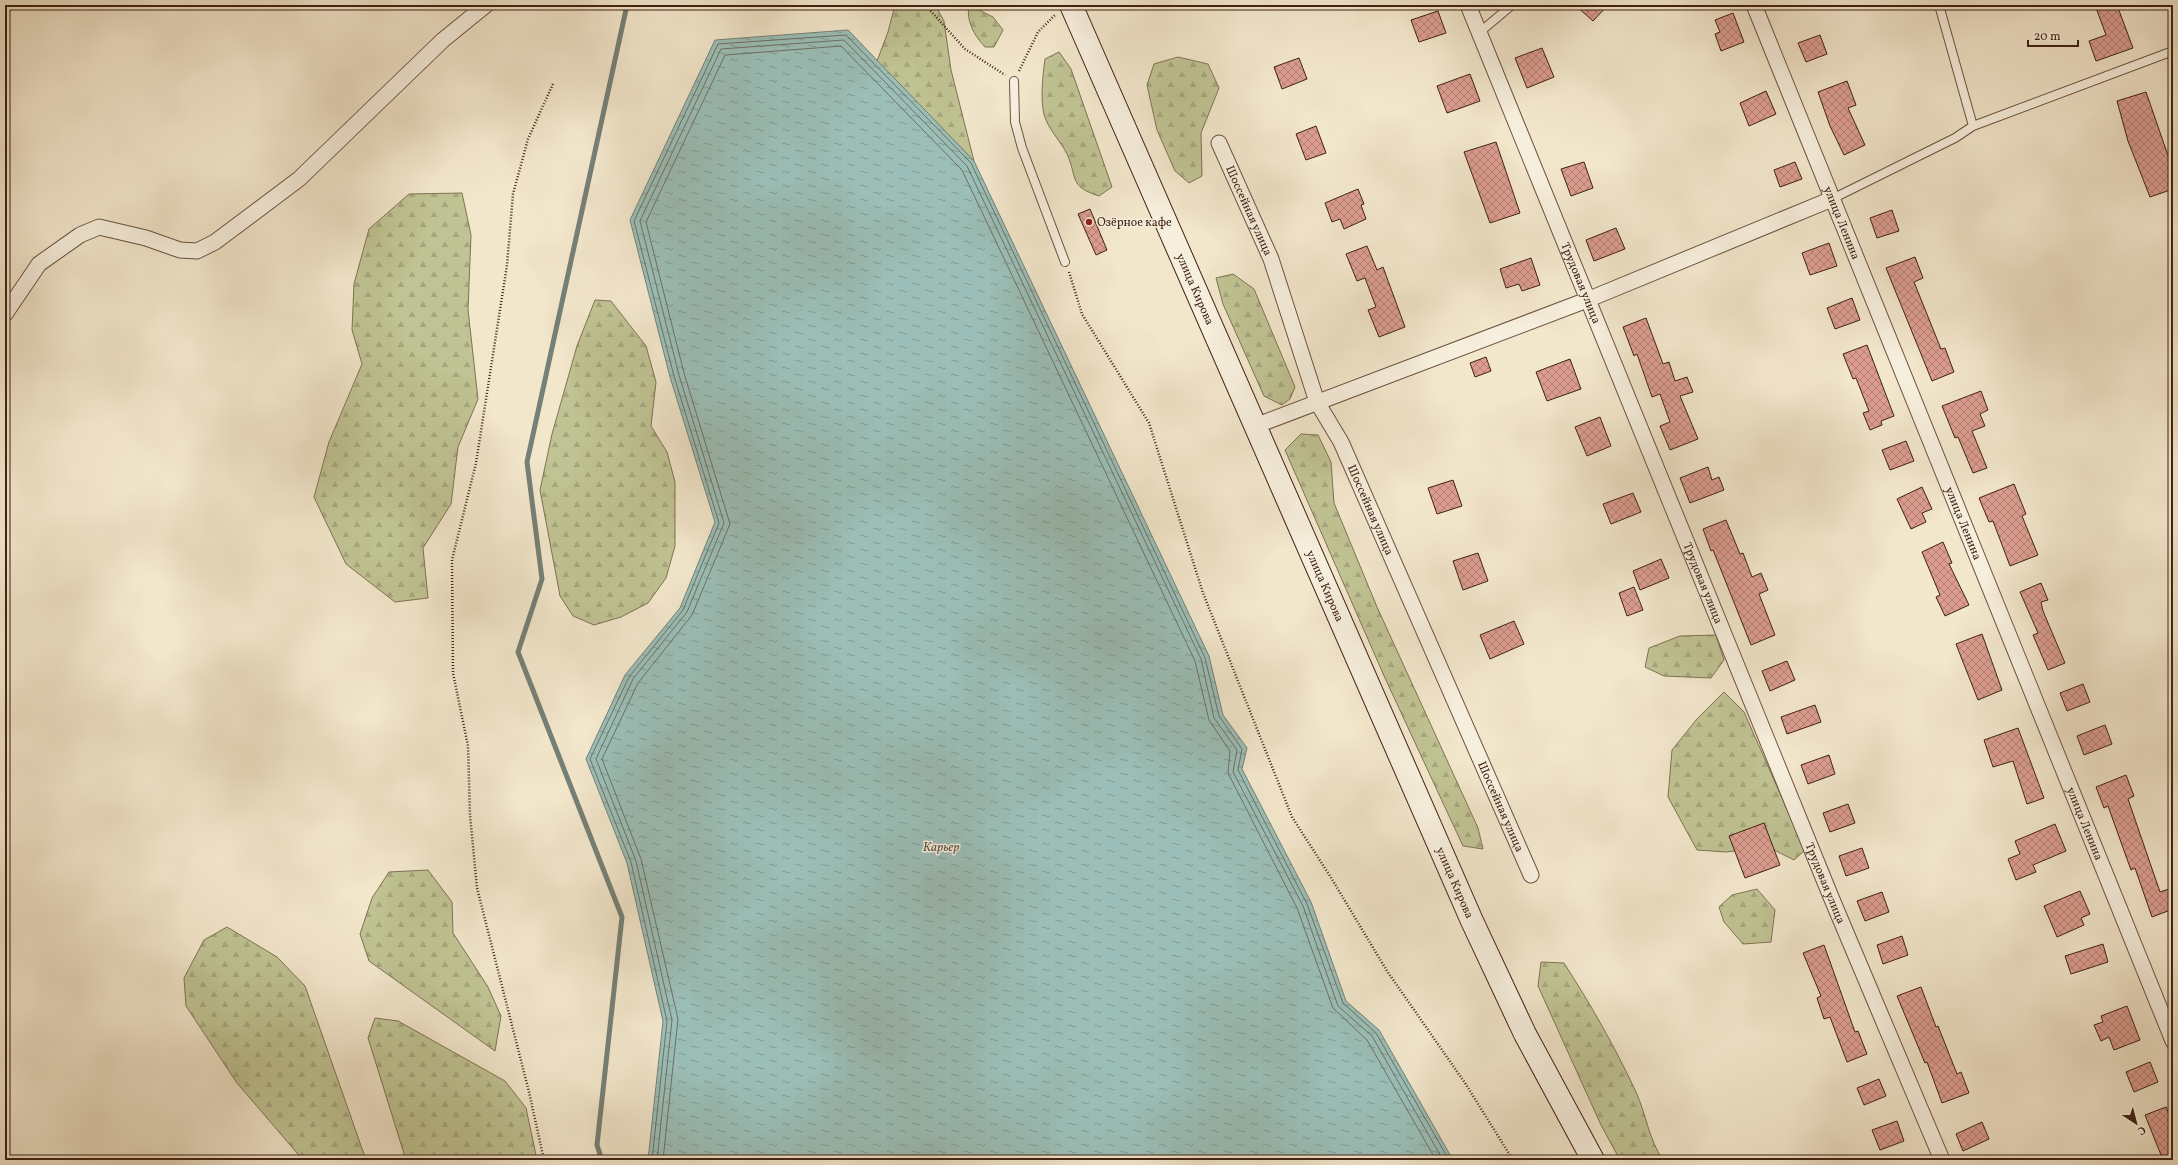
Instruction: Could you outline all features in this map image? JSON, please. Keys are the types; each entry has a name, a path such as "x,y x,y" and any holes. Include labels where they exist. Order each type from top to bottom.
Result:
{"main road":[{"name":"улица Кирова","path":"1065,8 1255,426 1472,921 1525,1034 1593,1160"}],"street":[{"path":"5,314 39,264 80,234 99,227 146,238 180,250 197,250 214,242 299,179 443,40 486,5"},
{"name":"Трудовая улица","path":"1468,5 1831,897 1942,1160"},
{"name":"улица Ленина","path":"1754,5 2173,1041"},
{"name":"Шоссейная улица","path":"1219,143 1271,259 1318,402 1341,442 1531,875"},
{"path":"1255,426 1450,354 1587,300 1832,199"}],"lane":[{"path":"1480,32 1512,5"},
{"path":"1939,5 1974,126"},
{"path":"1832,199 1954,138 1974,126 2173,51"},
{"path":"1014,80 1016,122 1022,148 1066,262"}],"path":[{"path":"911,5 928,8 964,49 1014,80 1038,32 1065,8"},
{"path":"544,1160 529,1092 477,888 470,815 468,746 453,673 452,560 476,463 507,266 513,194 528,139 553,84"},
{"path":"1066,262 1082,314 1149,423 1202,593 1292,817 1330,876 1387,972 1465,1083 1513,1160"}],"green space":[{"path":"895,5 935,5 944,21 951,70 974,161 877,61 888,32"},
{"path":"969,5 993,17 1003,30 994,47 985,47 974,33 969,17"},
{"path":"1059,52 1071,69 1112,187 1099,196 1082,189 1078,185 1067,154 1051,129 1044,114 1042,90 1045,59"},
{"path":"1178,57 1208,64 1219,88 1201,133 1202,176 1189,183 1175,171 1157,130 1147,85 1154,64"},
{"path":"462,193 471,235 468,310 478,399 458,447 451,504 423,548 428,598 395,602 346,564 314,497 329,442 362,364 352,330 354,284 369,229 409,194"},
{"path":"1233,274 1254,289 1295,387 1290,399 1282,405 1264,396 1223,304 1216,278"},
{"path":"595,300 611,301 646,346 656,382 651,426 667,452 675,482 675,546 666,578 648,603 621,617 594,625 573,616 560,596 540,490 552,434 577,346"},
{"path":"1301,434 1318,435 1331,462 1334,503 1377,607 1478,828 1483,849 1463,846 1385,678 1285,450"},
{"path":"1716,635 1724,660 1711,678 1664,676 1645,667 1649,648 1680,636"},
{"path":"1724,692 1744,712 1805,850 1794,860 1768,847 1726,852 1697,850 1668,797 1672,750 1697,719"},
{"path":"428,870 452,902 453,933 488,987 501,1016 495,1051 369,961 360,934 372,898 389,872"},
{"path":"1757,889 1775,910 1771,942 1743,944 1724,922 1719,907 1732,895"},
{"path":"227,927 277,957 305,986 366,1160 303,1160 237,1083 186,1006 184,978 204,940"},
{"path":"1541,962 1564,963 1574,979 1602,1026 1628,1075 1636,1092 1654,1144 1663,1160 1620,1160 1601,1125 1538,986"},
{"path":"375,1018 398,1021 505,1081 526,1108 537,1160 406,1160 368,1038"}],"water":[{"name":"Карьер","path":"848,30 974,161 1209,656 1223,715 1247,748 1242,769 1311,902 1346,1001 1379,1030 1453,1160 648,1160 663,1021 627,863 586,759 625,675 680,608 715,522 670,377 630,220 715,40"}],"building":[{"path":"1575,5 1608,5 1593,21"},
{"path":"2095,5 2117,5 2133,48 2096,61 2089,41 2106,35"},
{"path":"1438,11 1446,33 1419,42 1411,20"},
{"path":"1733,13 1744,42 1721,51 1715,34 1720,32 1715,20"},
{"path":"1820,35 1827,54 1806,62 1798,43"},
{"path":"1542,48 1554,77 1527,88 1515,58"},
{"path":"1299,58 1307,79 1282,89 1274,67"},
{"path":"1470,74 1480,101 1447,113 1437,86"},
{"path":"1847,81 1856,105 1848,108 1865,145 1844,155 1830,126 1818,92"},
{"path":"1766,91 1776,114 1749,126 1740,103"},
{"path":"2146,92 2173,170 2173,189 2150,197 2128,141 2117,101"},
{"path":"1316,126 1326,153 1306,160 1296,134"},
{"path":"1496,142 1520,213 1490,223 1464,152"},
{"path":"1584,162 1593,188 1571,196 1561,169"},
{"path":"1795,162 1802,179 1780,187 1774,170"},
{"path":"1358,189 1364,204 1361,205 1366,219 1344,229 1340,219 1332,222 1325,203"},
{"path":"1090,209 1107,250 1096,255 1078,214"},
{"path":"1892,210 1899,231 1877,238 1870,218"},
{"path":"1616,228 1625,249 1594,261 1586,240"},
{"path":"1829,243 1837,266 1810,275 1802,253"},
{"path":"1367,246 1377,270 1383,267 1405,327 1379,337 1368,310 1376,307 1365,278 1357,281 1346,254"},
{"path":"1915,257 1923,278 1914,282 1941,349 1945,348 1954,372 1932,381 1886,268"},
{"path":"1531,258 1540,285 1522,291 1519,284 1506,288 1500,269"},
{"path":"1852,298 1860,320 1835,329 1827,308"},
{"path":"1646,318 1663,364 1669,362 1675,381 1687,377 1693,392 1680,396 1698,439 1670,450 1660,426 1670,422 1660,394 1652,397 1637,354 1634,356 1623,327"},
{"path":"1867,345 1894,416 1881,421 1882,425 1870,430 1863,413 1869,411 1856,378 1853,379 1843,354"},
{"path":"1486,357 1491,371 1475,377 1470,363"},
{"path":"1570,359 1581,389 1547,401 1536,372"},
{"path":"1981,391 1988,410 1980,414 1985,426 1972,431 1987,468 1973,473 1958,437 1955,438 1942,406"},
{"path":"1600,417 1611,446 1587,456 1575,427"},
{"path":"1906,441 1914,461 1890,470 1882,450"},
{"path":"1708,467 1712,480 1719,477 1724,490 1690,503 1680,478"},
{"path":"1453,480 1462,506 1437,514 1428,488"},
{"path":"2014,484 2026,514 2022,516 2038,555 2010,566 1993,521 1989,522 1979,498"},
{"path":"1922,487 1932,509 1922,513 1926,522 1911,529 1897,499"},
{"path":"1633,493 1641,512 1611,524 1603,504"},
{"path":"1726,520 1740,554 1743,553 1752,577 1761,573 1768,590 1759,594 1775,635 1751,645 1713,550 1711,551 1703,529"},
{"path":"1943,542 1952,563 1949,564 1969,605 1945,616 1936,597 1940,595 1922,552"},
{"path":"1478,553 1488,581 1463,590 1453,561"},
{"path":"1661,559 1669,578 1640,590 1633,571"},
{"path":"2041,583 2048,600 2041,602 2043,611 2065,663 2048,670 2033,635 2038,633 2020,592"},
{"path":"1634,587 1643,610 1627,616 1619,593"},
{"path":"1514,621 1524,644 1490,659 1480,635"},
{"path":"1982,634 2002,690 1978,700 1956,644"},
{"path":"1787,661 1795,680 1770,691 1762,671"},
{"path":"2083,684 2090,702 2067,711 2060,693"},
{"path":"1815,705 1821,722 1787,734 1781,717"},
{"path":"2105,725 2112,744 2084,755 2077,736"},
{"path":"2018,728 2044,798 2027,804 2013,761 1993,767 1984,740"},
{"path":"1829,755 1835,774 1808,784 1801,765"},
{"path":"2126,775 2134,796 2128,799 2160,892 2169,889 2173,900 2173,909 2152,917 2135,868 2131,870 2108,806 2104,808 2096,787"},
{"path":"1848,804 1855,823 1830,832 1823,813"},
{"path":"1764,823 1780,865 1745,878 1729,836"},
{"path":"2055,824 2066,851 2033,865 2036,872 2016,880 2008,859 2020,854 2015,841"},
{"path":"1862,848 1869,868 1846,876 1839,856"},
{"path":"2080,891 2090,914 2081,918 2084,925 2057,937 2044,906"},
{"path":"1882,892 1889,912 1865,921 1857,901"},
{"path":"1902,936 1908,955 1883,964 1877,945"},
{"path":"2103,944 2108,962 2071,974 2065,956"},
{"path":"1824,945 1855,1032 1858,1031 1867,1054 1847,1062 1830,1017 1824,1019 1817,998 1821,996 1803,953"},
{"path":"1921,987 1936,1027 1938,1026 1957,1074 1961,1072 1969,1093 1942,1103 1927,1062 1925,1063 1897,996"},
{"path":"2127,1006 2140,1040 2114,1050 2109,1037 2101,1041 2094,1025 2103,1022 2101,1016"},
{"path":"2150,1062 2158,1082 2134,1092 2126,1072"},
{"path":"1879,1079 1886,1096 1864,1105 1857,1088"},
{"path":"2166,1107 2173,1124 2173,1160 2163,1160 2145,1115"},
{"path":"1897,1121 1904,1141 1880,1150 1872,1130"},
{"path":"1982,1122 1989,1139 1963,1151 1956,1134"}],"waterway":[{"path":"602,1160 597,1145 622,917 518,652 542,579 527,462 627,5"}],"place":[{"name":"Озёрное кафе","path":"1089,222"}]}
